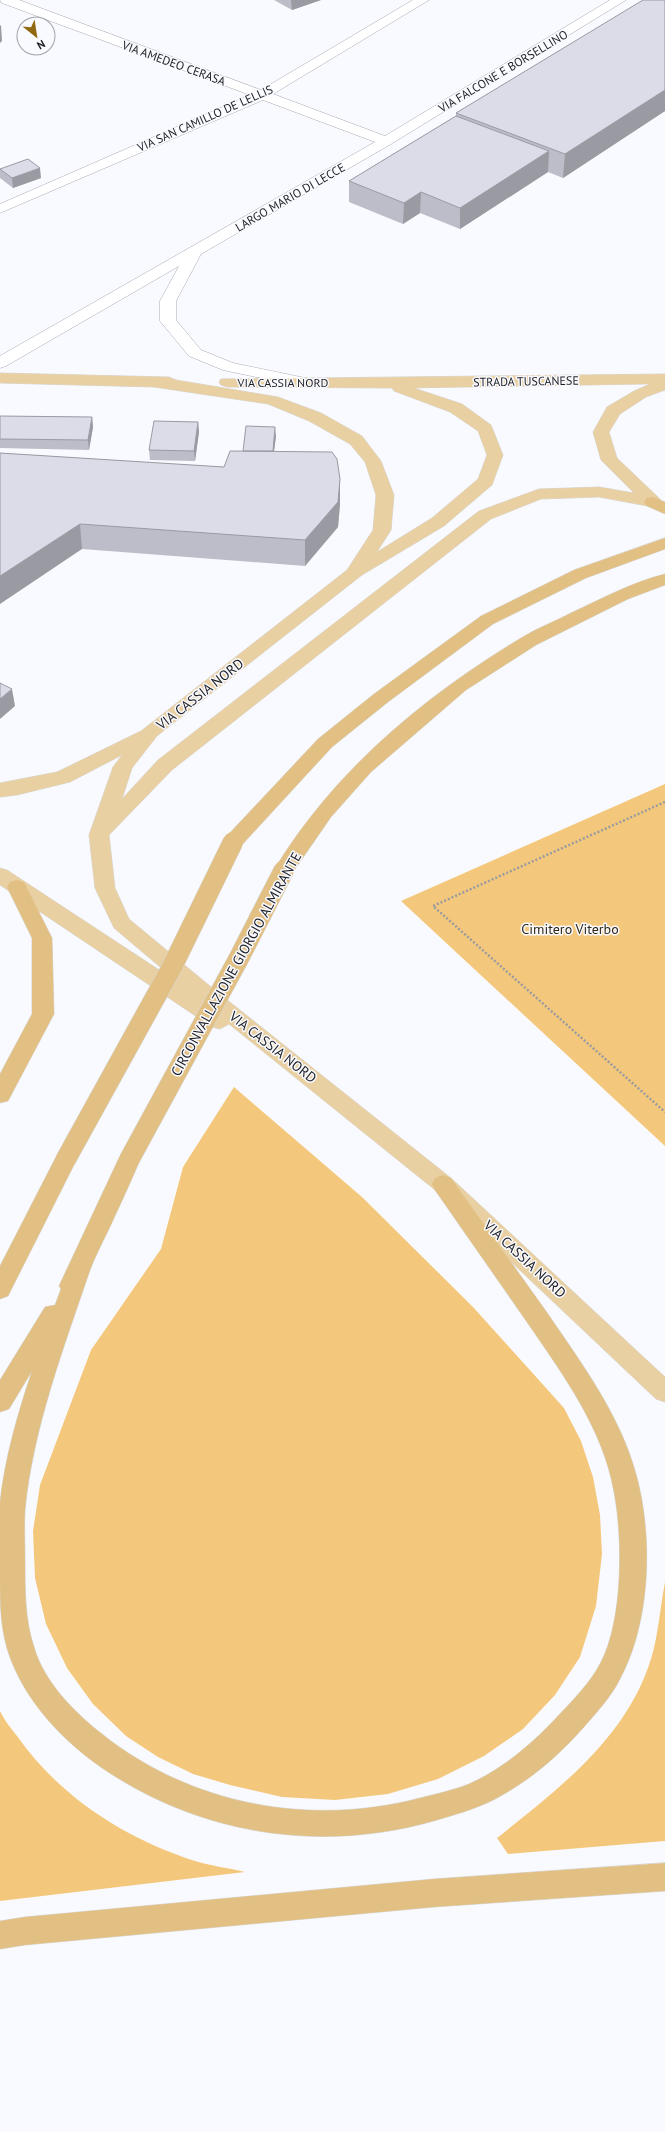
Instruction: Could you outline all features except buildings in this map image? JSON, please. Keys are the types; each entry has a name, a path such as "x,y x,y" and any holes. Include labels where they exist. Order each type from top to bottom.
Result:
{"highway":[{"path":"0,1289 66,1159 172,967 233,842 325,743 381,698 488,620 580,574 665,543"},
{"name":"CIRCONVALLAZIONE GIORGIO ALMIRANTE","path":"0,1402 15,1380 78,1274 129,1160 239,958 284,870 324,812 364,767 459,686 529,641 622,595 665,579"},
{"path":"0,1095 43,1014 42,938 8,881"},
{"path":"78,1274 35,1398 22,1454 12,1513 12,1610 24,1661 46,1696 72,1726 106,1757 149,1782 200,1803 250,1817 309,1824 367,1822 422,1811 477,1794 522,1768 556,1739 588,1702 614,1664 628,1612 634,1564 630,1513 621,1465 600,1415 573,1371 443,1184"},
{"path":"0,1935 33,1930 434,1893 665,1877"}],"main road":[{"name":"VIA CASSIA NORD","path":"0,378 155,382 388,383"},
{"name":"STRADA TUSCANESE","path":"388,383 665,379"},
{"name":"VIA CASSIA NORD","path":"155,382 272,400 315,417 356,440 373,461 385,495 382,530 354,574 150,732 123,767 99,835 105,888 121,923 208,996 343,1102 443,1184 665,1392"},
{"path":"354,574 438,522 486,481 495,455 485,429 456,408 388,383"},
{"path":"659,505 609,460 601,432 613,411 640,394 665,384"},
{"path":"99,835 164,765 336,633 485,515 539,494 599,492 659,505"},
{"path":"0,790 17,788 63,777 150,732"},
{"name":"VIA CASSIA NORD","path":"8,881 343,1102"}],"street":[{"name":"VIA AMEDEO CERASA","path":"7,0 386,141"},
{"name":"VIA SAN CAMILLO DE LELLIS","path":"0,209 262,95 422,0"},
{"name":"VIA FALCONE E BORSELLINO","path":"386,141 618,0"},
{"name":"LARGO MARIO DI LECCE","path":"0,363 194,253 386,141"},
{"path":"194,253 168,301 168,320 195,353 229,367 304,382"}],"path":[{"path":"665,802 433,906 665,1112"}],"green space":[{"name":"Cimitero Viterbo","path":"665,784 665,1146 401,901"},
{"path":"234,1087 362,1197 473,1307 564,1408 581,1441 593,1477 600,1515 602,1554 596,1606 580,1657 555,1695 523,1729 484,1756 438,1779 388,1794 335,1800 282,1797 230,1785 193,1774 158,1757 126,1736 93,1704 67,1668 46,1624 35,1578 33,1531 40,1485 91,1350 161,1249 183,1167"},
{"path":"665,1582 665,1841 508,1854 497,1838 570,1777 612,1732 630,1706 644,1678 654,1648"},
{"path":"0,1711 34,1758 73,1796 96,1813 143,1840 169,1852 201,1863 245,1872 0,1901"}]}
